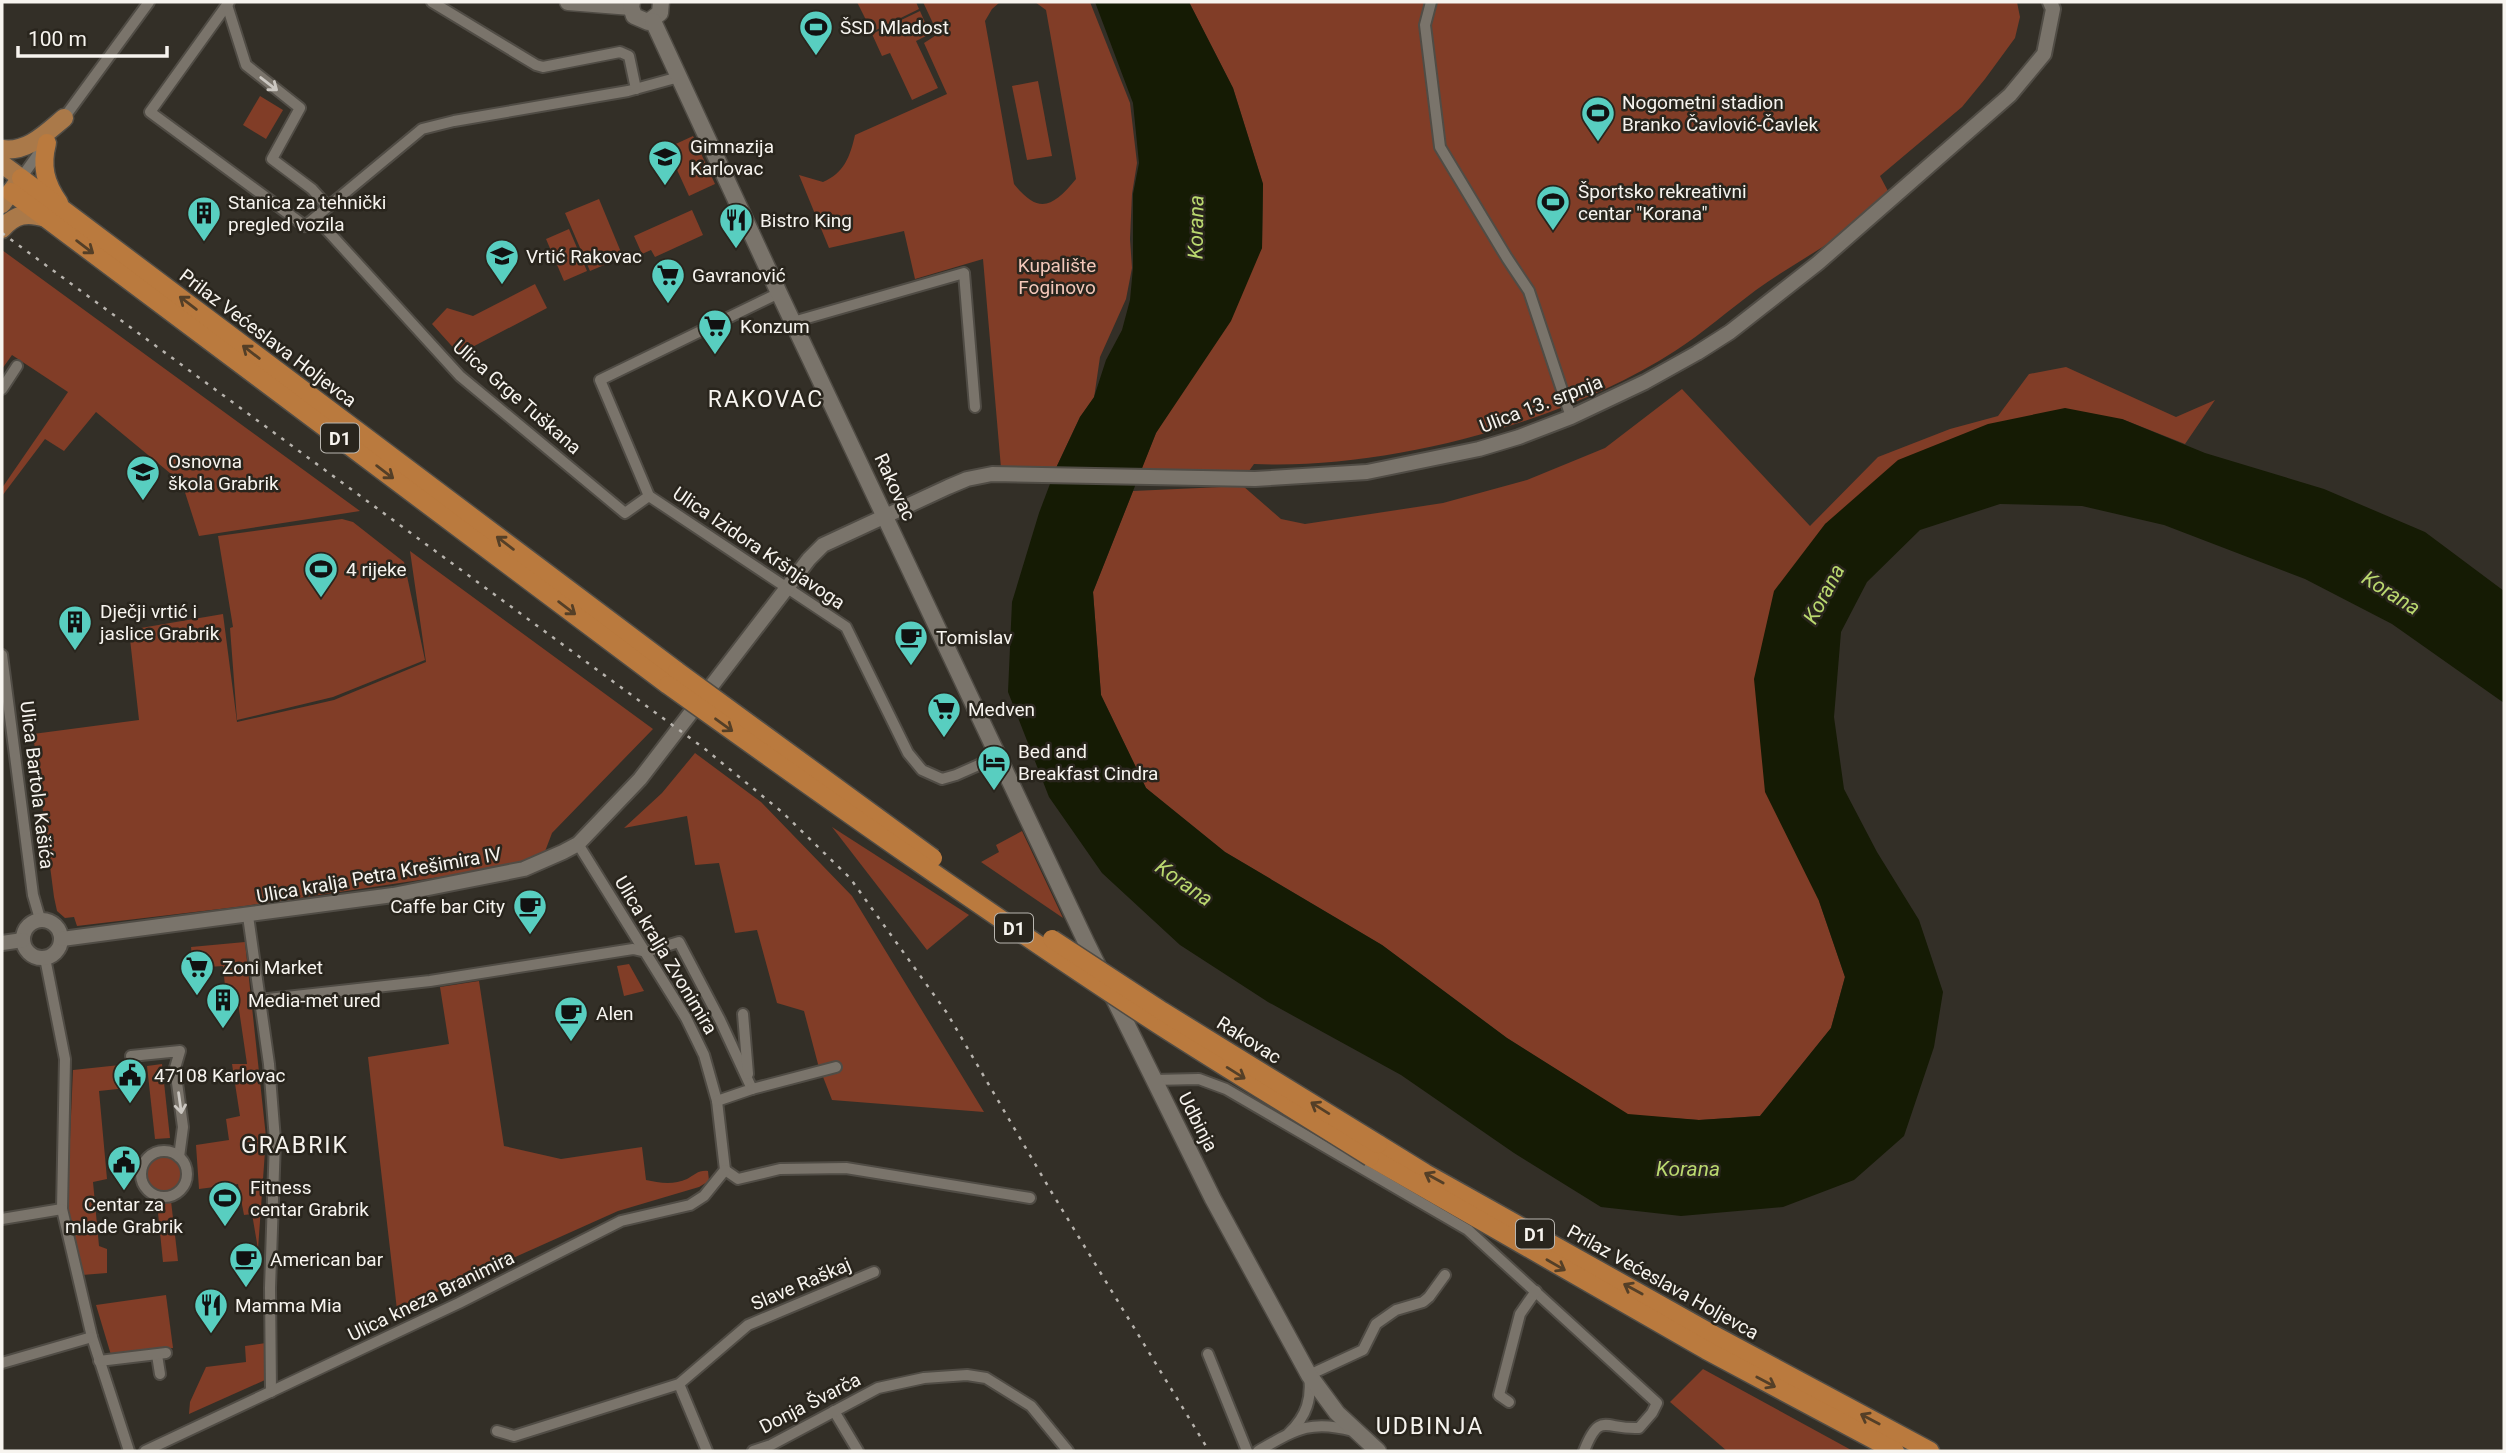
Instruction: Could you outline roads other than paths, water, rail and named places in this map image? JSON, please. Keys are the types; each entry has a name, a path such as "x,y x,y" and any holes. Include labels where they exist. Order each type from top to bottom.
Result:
{"highway":[{"path":"47,143 43,160 44,174 65,211"},
{"name":"Prilaz Većeslava Holjevca","path":"9,190 65,211 673,678"},
{"name":"Prilaz Većeslava Holjevca","path":"9,190 673,678"},
{"name":"Rakovac","path":"673,678 1046,935 1374,1150"},
{"name":"Prilaz Većeslava Holjevca","path":"1374,1150 1425,1173 1895,1451"},
{"name":"Prilaz Većeslava Holjevca","path":"1710,1343 1930,1451"}],"main road":[{"path":"568,2 631,4 638,20 648,22 660,13 662,2"},
{"name":"Rakovac","path":"653,20 779,293 1153,1080"},
{"path":"2,149 13,150 30,145 64,118"},
{"name":"Prilaz Većeslava Holjevca","path":"2,164 9,190"},
{"path":"2,229 11,219 22,214 46,218"},
{"name":"Udbinja","path":"1153,1080 1219,1210 1309,1375 1353,1431 1377,1451"}],"street":[{"path":"9,190 47,143 149,2"},
{"path":"432,2 543,67 620,52 629,56 636,89"},
{"path":"1431,2 1425,25 1440,147 1529,291 1571,417"},
{"name":"Ulica 13. srpnja","path":"885,515 967,479 1008,474 1240,479 1367,472 1413,464 1519,437 1571,417 1698,353 1730,332 1818,263 2010,95 2044,54 2053,9 2049,2"},
{"path":"228,3 150,112 305,226 422,128 636,89 679,77"},
{"path":"228,3 246,65 300,108 272,159 312,189 328,207"},
{"name":"Ulica Grge Tuškana","path":"317,218 460,376 625,513 649,496"},
{"path":"793,322 964,273 975,407"},
{"name":"Ulica Izidora Kršnjavoga","path":"779,293 600,380 649,496 846,627 908,753 922,770 942,779 999,756"},
{"path":"2,389 17,366"},
{"name":"Ulica kralja Petra Krešimira IV","path":"62,939 393,895 496,876 541,863 578,844 640,779 822,545 885,515"},
{"name":"Ulica Bartola Kašića","path":"2,655 33,895 40,919"},
{"name":"Ulica kralja Zvonimira","path":"578,844 687,1018 704,1055 717,1101 725,1170"},
{"path":"248,916 269,1064 275,1140 270,1288 271,1392"},
{"path":"40,919 55,924 62,939 57,951 45,958 33,956 28,952 23,940 26,929 40,919"},
{"path":"2,943 23,940"},
{"path":"259,1000 430,981 633,949 646,952 679,942 750,1085"},
{"path":"45,958 65,1059 62,1209 92,1338 129,1451"},
{"path":"743,1014 750,1085"},
{"path":"131,1056 180,1051 175,1068 183,1127 179,1157 187,1172 187,1178 181,1189 168,1197 160,1197 147,1189 142,1177 148,1158 160,1152 173,1153 179,1157"},
{"path":"717,1101 750,1085 836,1067"},
{"name":"Udbinja","path":"1153,1080 1199,1079 1226,1089 1468,1230 1657,1403 1639,1428 1602,1424 1596,1427 1584,1451"},
{"path":"725,1170 738,1179 780,1170 846,1168 1030,1198"},
{"name":"Ulica kneza Branimira","path":"145,1451 459,1303 621,1221 690,1205 704,1196 725,1170"},
{"path":"2,1219 62,1209"},
{"name":"Slave Raškaj","path":"496,1431 514,1436 679,1384 748,1325 874,1272"},
{"path":"1309,1375 1363,1350 1376,1324 1396,1310 1423,1302 1445,1275"},
{"path":"1509,1402 1499,1395 1520,1314 1536,1291"},
{"path":"2,1363 92,1338"},
{"path":"1208,1353 1247,1451"},
{"path":"99,1361 162,1354 160,1374"},
{"name":"Donja Švarča","path":"752,1451 771,1445 878,1388 924,1378 967,1375 986,1378 1031,1406 1068,1451"},
{"name":"Udbinja","path":"1258,1451 1277,1446 1298,1425 1310,1397 1309,1375"},
{"path":"679,1384 707,1451"},
{"path":"834,1410 858,1451"},
{"name":"Udbinja","path":"1289,1433 1318,1424 1353,1431"}],"water":[{"name":"Korana","path":"1095,2 1189,2 1233,88 1263,184 1262,248 1231,321 1156,433 1093,592 1101,695 1146,788 1225,852 1382,945 1507,1038 1628,1114 1699,1120 1760,1116 1831,1028 1845,977 1819,901 1765,792 1754,679 1774,591 1825,524 1898,460 1988,424 2065,408 2122,419 2205,453 2324,489 2425,532 2504,591 2504,703 2392,624 2305,579 2164,525 2082,506 2000,504 1920,530 1867,582 1841,632 1834,717 1844,789 1877,852 1919,920 1943,992 1934,1047 1904,1136 1854,1180 1783,1207 1681,1216 1601,1207 1514,1153 1401,1075 1268,1002 1180,945 1102,873 1049,797 1008,692 1012,602 1039,513 1056,468 1080,417 1094,397 1106,360 1122,330 1130,300 1133,268 1133,194 1139,163 1133,103"}],"railway":[{"path":"2,233 705,749 782,812 850,878 947,1013 1052,1193 1209,1451"}],"place":[{"name":"ŠSD Mladost","path":"816,57"},
{"name":"Nogometni stadion Branko Čavlović-Čavlek","path":"1598,143"},
{"name":"Gimnazija Karlovac","path":"665,187"},
{"name":"Športsko rekreativni centar \"Korana\"","path":"1553,232"},
{"name":"Stanica za tehnički pregled vozila","path":"204,243"},
{"name":"Bistro King","path":"736,250"},
{"name":"Vrtić Rakovac","path":"502,286"},
{"name":"Gavranović","path":"668,305"},
{"name":"Konzum","path":"715,356"},
{"name":"Osnovna škola Grabrik","path":"143,502"},
{"name":"4 rijeke","path":"321,599"},
{"name":"Dječji vrtić i jaslice Grabrik","path":"75,652"},
{"name":"Tomislav","path":"911,667"},
{"name":"Medven","path":"944,739"},
{"name":"Bed and Breakfast Cindra","path":"994,792"},
{"name":"Caffe bar City","path":"530,936"},
{"name":"Zoni Market","path":"197,997"},
{"name":"Media-met ured","path":"223,1030"},
{"name":"Alen","path":"571,1043"},
{"name":"47108 Karlovac","path":"130,1105"},
{"name":"Centar za mlade Grabrik","path":"124,1192"},
{"name":"Fitness centar Grabrik","path":"225,1228"},
{"name":"American bar","path":"246,1289"},
{"name":"Mamma Mia","path":"211,1335"}],"district":[{"name":"RAKOVAC","path":"766,399"},
{"name":"GRABRIK","path":"295,1145"},
{"name":"UDBINJA","path":"1430,1426"}],"park label":[{"name":"Kupalište Foginovo","path":"1057,276"}]}
